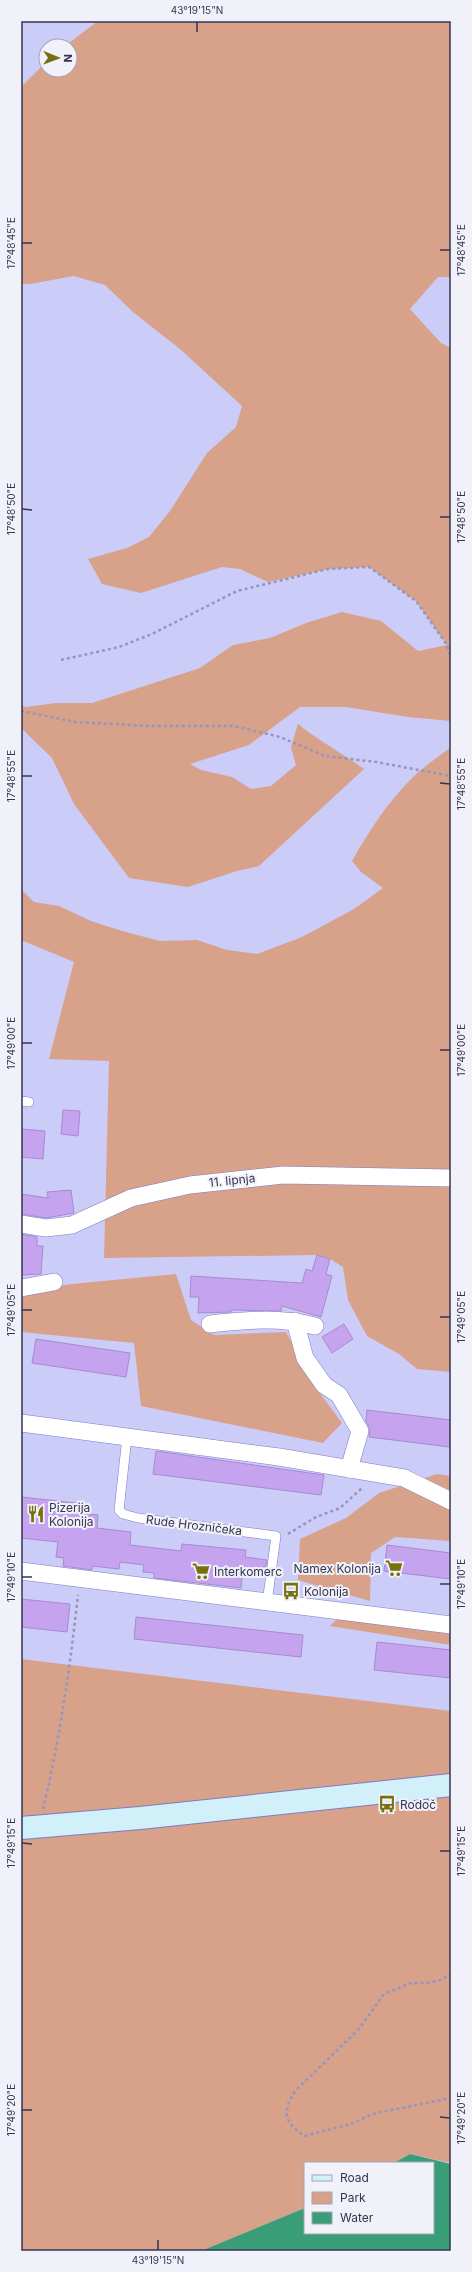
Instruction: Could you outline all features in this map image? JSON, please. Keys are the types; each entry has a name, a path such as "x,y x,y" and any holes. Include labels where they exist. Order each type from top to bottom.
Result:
{"main road":[{"path":"30,1827 451,1785"}],"street":[{"name":"11. lipnja","path":"21,1224 46,1228 72,1225 131,1198 190,1185 275,1175 451,1178"},
{"path":"21,1288 54,1282"},
{"path":"210,1324 253,1319 295,1321 315,1326"},
{"path":"295,1321 305,1358 324,1385 339,1395 360,1431 349,1469"},
{"path":"21,1423 279,1457 404,1478 451,1500"},
{"path":"21,1571 451,1625"}],"lane":[{"name":"Rude Hrozničeka","path":"128,1437 119,1510 123,1514 276,1536"},
{"path":"267,1603 276,1536"}],"path":[{"path":"61,660 119,647 152,634 237,591 328,569 369,567 416,601 447,645 451,660"},
{"path":"21,711 75,722 151,726 234,726 280,737 325,756 376,762 451,776"},
{"path":"276,1536 287,1535 316,1516 340,1508 377,1474"},
{"path":"30,1827 53,1767 71,1665 79,1578"},
{"path":"451,1972 442,1980 426,1983 411,1983 384,1994 359,2029 296,2090 289,2100 286,2116 292,2128 305,2136 351,2124 372,2114 451,2098"}],"green space":[{"path":"98,21 451,21 451,277 438,277 410,309 441,343 451,348 451,721 408,717 346,707 300,707 249,745 190,764 201,770 232,777 251,789 271,786 296,765 291,747 298,724 364,769 259,866 237,871 188,887 129,878 74,804 52,758 21,728 21,705 26,707 56,703 92,703 200,668 233,645 270,638 306,623 342,612 381,621 418,651 447,645 416,601 369,567 328,569 268,582 240,569 222,567 141,593 102,584 88,559 127,548 149,537 170,511 207,453 236,427 242,406 180,349 133,312 105,285 74,276 30,284 21,284 21,87 38,70 38,78 78,78 78,38 76,38"},
{"path":"451,747 451,1372 417,1369 399,1354 367,1336 348,1300 343,1267 330,1259 317,1255 104,1258 109,1061 49,1059 74,962 21,940 21,889 34,902 59,906 91,921 122,931 160,941 197,940 227,950 257,954 302,937 354,909 383,888 361,872 352,861 365,839 394,797 421,770"},
{"path":"176,1274 191,1320 214,1335 286,1332 319,1392 342,1423 323,1443 141,1406 134,1343 21,1332 21,1292 72,1284"},
{"path":"437,1474 451,1476 451,1541 395,1537 371,1553 370,1601 298,1580 300,1539 346,1518 379,1493"},
{"path":"338,1618 451,1632 451,1645 330,1626"},
{"path":"21,1659 451,1711 451,2162 410,2154 396,2162 304,2162 304,2208 201,2251 21,2251"}],"water":[{"path":"410,2154 451,2164 451,2251 201,2251 304,2208 304,2234 434,2234 434,2162 396,2162"}],"building":[{"path":"63,1110 80,1111 78,1136 61,1134"},
{"path":"21,1129 45,1131 43,1159 21,1157"},
{"path":"71,1190 74,1213 46,1218 21,1214 21,1194 48,1198 47,1192"},
{"path":"21,1234 37,1237 37,1246 43,1246 41,1274 21,1275"},
{"path":"317,1255 330,1259 326,1274 332,1276 321,1317 282,1306 281,1311 231,1310 231,1312 198,1313 199,1297 190,1297 191,1276 302,1283 306,1269 312,1271"},
{"path":"344,1324 353,1339 332,1353 322,1337"},
{"path":"36,1339 130,1353 126,1377 32,1363"},
{"path":"367,1410 451,1420 450,1447 369,1437 370,1429 366,1421"},
{"path":"156,1451 324,1475 321,1495 153,1474"},
{"path":"21,1497 76,1503 75,1512 98,1515 97,1528 131,1532 130,1545 181,1551 182,1544 246,1550 245,1557 267,1560 265,1571 243,1569 241,1588 154,1578 154,1573 143,1572 144,1565 120,1562 119,1569 92,1566 92,1570 63,1566 64,1558 56,1557 58,1542 21,1538"},
{"path":"387,1545 451,1553 451,1579 384,1571"},
{"path":"21,1599 70,1604 67,1632 21,1627"},
{"path":"136,1617 303,1635 301,1657 134,1639"},
{"path":"377,1642 451,1650 451,1678 374,1670"}],"place":[{"name":"Pizerija Kolonija","path":"36,1514"},
{"name":"Namex Kolonija","path":"394,1568"},
{"name":"Interkomerc","path":"201,1571"},
{"name":"Kolonija","path":"291,1591"},
{"name":"Rodoč","path":"387,1804"}]}
